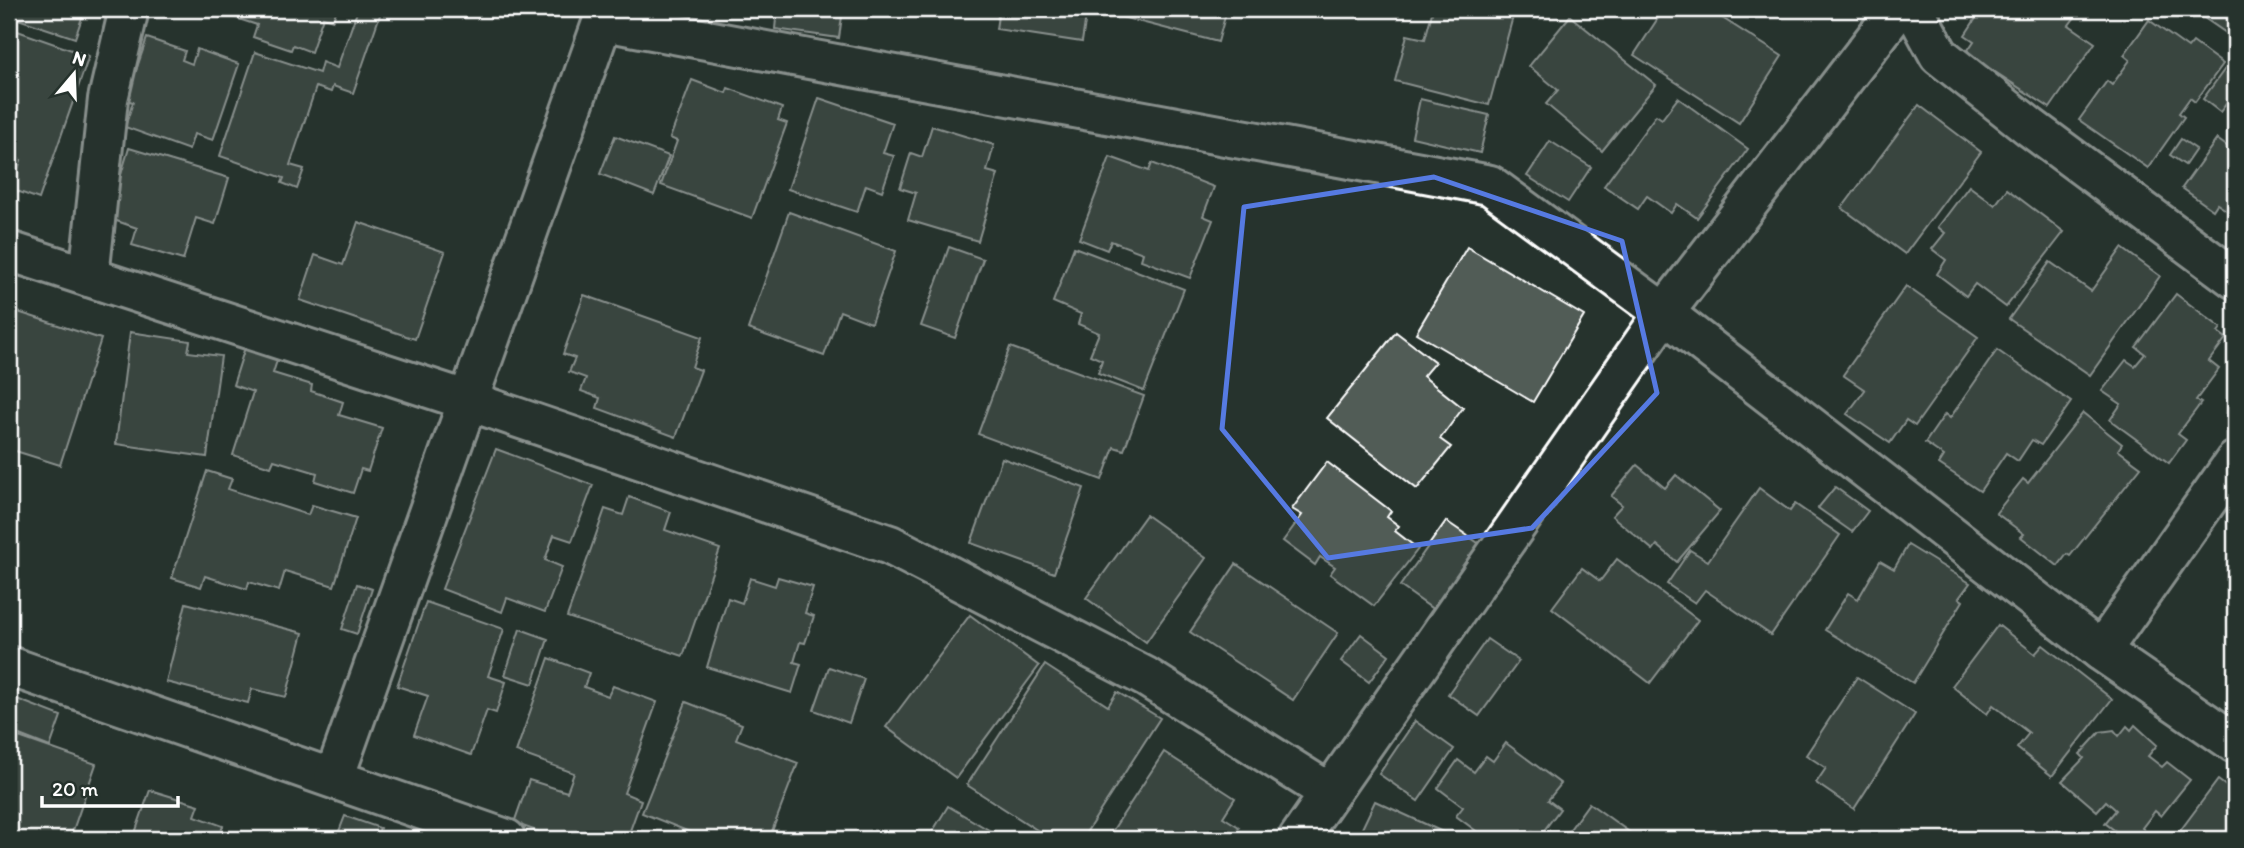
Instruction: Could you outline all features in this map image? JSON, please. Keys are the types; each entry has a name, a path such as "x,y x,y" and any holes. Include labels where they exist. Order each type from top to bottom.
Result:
{"street":[{"path":"89,277 108,99 129,9"},
{"path":"1298,839 1664,313 1898,9"},
{"path":"1914,9 1939,55 2235,279"},
{"path":"334,778 606,15 1490,185 1664,313 2101,651 2235,743"},
{"path":"9,251 467,400 890,545 1146,677 1330,793"},
{"path":"2101,651 2235,461"},
{"path":"9,666 506,839"}],"highlighted area":[{"path":"1434,177 1622,241 1657,393 1532,528 1328,558 1222,429 1244,207"}],"building":[{"path":"9,9 85,9 75,38 9,16"},
{"path":"208,9 337,9 333,20 323,17 311,52 293,45 291,50 253,37 257,25"},
{"path":"358,9 382,9 353,93 333,86 331,92 316,87 290,165 304,169 297,189 282,183 284,178 220,156 255,52 319,73 322,62 337,68"},
{"path":"777,9 843,9 839,38 775,29"},
{"path":"999,9 1087,9 1082,42 996,29"},
{"path":"1115,9 1227,9 1218,42 1114,15"},
{"path":"1433,9 1515,9 1489,105 1395,81 1407,35 1425,39"},
{"path":"1664,9 1708,9 1782,56 1739,123 1634,55"},
{"path":"1982,9 2062,9 2075,17 2069,25 2095,43 2050,108 1966,53 1974,41 1965,35"},
{"path":"2191,9 2235,9 2235,39"},
{"path":"1570,16 1656,85 1602,151 1546,104 1558,90 1529,66"},
{"path":"2149,20 2188,48 2193,42 2223,64 2195,102 2190,98 2179,113 2184,117 2148,168 2079,120 2107,81 2112,85 2130,60 2124,55"},
{"path":"9,28 89,56 39,199 11,189 21,160 9,155"},
{"path":"147,38 185,51 182,60 192,64 197,49 239,64 213,140 194,134 189,150 125,127 133,102 126,100"},
{"path":"2232,59 2235,61 2235,92 2220,112 2203,99"},
{"path":"692,80 726,93 728,88 782,108 778,120 787,123 752,218 661,185 677,141 670,138"},
{"path":"819,98 893,123 883,153 894,156 882,191 866,185 857,212 788,189"},
{"path":"1678,98 1748,149 1697,218 1677,204 1671,213 1647,196 1638,209 1604,186 1656,115 1662,119"},
{"path":"1420,99 1489,115 1480,153 1412,137"},
{"path":"1919,105 1981,152 1905,254 1842,208"},
{"path":"932,126 994,145 987,171 998,174 978,241 908,220 916,193 900,188 911,153 922,157"},
{"path":"615,136 669,156 654,195 600,174"},
{"path":"2181,139 2196,149 2185,165 2170,155"},
{"path":"2217,139 2235,152 2235,216 2217,204 2213,210 2182,188"},
{"path":"1550,141 1591,167 1568,202 1527,176"},
{"path":"129,148 229,178 215,224 196,218 183,260 132,245 137,228 108,218"},
{"path":"1110,157 1149,171 1152,163 1214,187 1203,216 1213,220 1190,278 1141,260 1143,253 1111,241 1107,250 1079,239"},
{"path":"1969,186 1995,205 2007,189 2064,232 2006,307 1975,284 1966,296 1937,274 1946,260 1932,249 1945,233 1938,227"},
{"path":"789,212 896,251 871,323 840,311 824,356 748,329"},
{"path":"358,222 445,252 415,339 300,300 315,255 343,265"},
{"path":"949,247 983,259 955,338 921,326"},
{"path":"1074,247 1184,289 1144,391 1098,373 1102,360 1090,355 1099,333 1078,324 1081,314 1053,302"},
{"path":"1467,247 1584,316 1533,402 1416,333"},
{"path":"2122,248 2160,276 2090,375 2009,319 2050,262 2091,291"},
{"path":"1906,286 1978,337 1915,426 1906,420 1890,443 1847,414 1865,390 1843,375"},
{"path":"2176,294 2221,328 2218,332 2226,338 2209,361 2219,369 2196,400 2201,403 2178,434 2186,440 2169,463 2110,420 2121,404 2102,391 2126,360 2135,366 2145,354 2136,347"},
{"path":"584,295 702,337 692,367 701,370 676,437 597,408 600,398 581,391 586,378 569,372 575,358 563,354"},
{"path":"15,311 101,339 60,465 9,449 9,330"},
{"path":"130,332 190,341 188,352 221,356 207,457 116,444"},
{"path":"1396,332 1435,362 1423,376 1463,408 1440,439 1451,447 1417,489 1327,418"},
{"path":"248,338 281,348 273,373 312,385 311,391 343,402 339,415 382,428 368,471 361,469 353,493 315,481 317,473 274,460 271,467 233,455 253,392 233,385"},
{"path":"1010,347 1144,396 1124,450 1114,447 1102,480 978,434"},
{"path":"1997,350 2071,402 2041,445 2032,440 2018,461 2006,453 1980,491 1939,464 1944,456 1925,443 1945,414 1950,418"},
{"path":"2083,413 2122,444 2118,450 2141,467 2070,556 2067,554 2058,566 2021,537 2024,534 1996,513 2023,479 2028,483"},
{"path":"496,449 593,485 572,541 554,535 545,560 562,567 545,612 507,598 502,612 442,589"},
{"path":"1002,458 1084,488 1054,573 971,543"},
{"path":"1327,462 1391,511 1387,517 1399,526 1395,531 1418,549 1374,606 1330,574 1335,567 1320,557 1315,565 1283,541 1302,515 1292,509"},
{"path":"1637,465 1665,488 1676,475 1720,511 1677,562 1657,545 1653,550 1612,516 1622,505 1611,496"},
{"path":"207,471 232,479 228,489 308,515 312,505 356,518 334,586 285,571 279,591 249,582 247,589 205,576 201,587 172,578"},
{"path":"1835,487 1868,511 1852,532 1818,508"},
{"path":"1759,488 1790,511 1795,504 1840,535 1771,635 1705,590 1695,603 1667,584 1690,550 1708,561"},
{"path":"629,497 671,512 665,530 720,549 683,656 567,617 605,509 623,515"},
{"path":"1146,515 1206,558 1146,642 1086,598"},
{"path":"1446,521 1484,547 1437,612 1400,586"},
{"path":"1908,545 1970,583 1959,598 1963,601 1913,683 1825,630 1848,593 1858,599 1880,561 1894,569"},
{"path":"1617,559 1698,620 1650,683 1552,608 1582,568 1600,581"},
{"path":"1236,564 1338,633 1293,700 1190,632"},
{"path":"778,577 813,587 805,613 814,616 805,643 800,642 794,662 801,664 792,693 707,667 728,598 742,603 750,578 775,586"},
{"path":"357,584 372,589 357,634 342,629"},
{"path":"426,602 504,629 488,676 506,682 496,713 487,710 471,755 414,735 428,696 397,686"},
{"path":"186,603 303,633 286,697 252,689 248,703 166,682"},
{"path":"970,615 1039,666 956,778 886,727"},
{"path":"1998,625 2035,654 2043,645 2112,699 2052,776 2017,748 2029,733 1993,705 1987,714 1952,686"},
{"path":"520,629 548,639 533,684 505,675"},
{"path":"1361,634 1389,655 1369,682 1341,661"},
{"path":"1487,639 1519,661 1479,716 1448,694"},
{"path":"549,658 589,673 584,687 608,696 613,686 657,702 624,793 641,800 627,839 559,839 514,823 529,780 567,792 574,773 516,752"},
{"path":"1045,665 1108,706 1117,692 1160,718 1082,839 1051,839 967,785"},
{"path":"829,667 864,679 849,723 814,710"},
{"path":"1857,677 1915,714 1854,809 1816,783 1826,768 1806,755"},
{"path":"9,696 61,716 50,747 9,731"},
{"path":"686,702 742,724 736,739 798,763 769,839 707,839 642,813"},
{"path":"1415,721 1454,749 1418,801 1379,774"},
{"path":"2135,725 2157,745 2148,756 2162,767 2167,762 2190,780 2161,816 2155,811 2142,828 2147,833 2141,839 2126,839 2105,823 2116,810 2106,801 2097,811 2062,781 2084,758 2080,754 2100,732 2114,730 2119,736 2127,726 2131,730"},
{"path":"19,737 96,764 70,839 9,839 9,766"},
{"path":"1506,743 1561,784 1548,800 1560,809 1539,837 1532,831 1526,839 1487,839 1456,816 1463,807 1438,788 1458,760 1474,772 1486,756 1493,761"},
{"path":"1164,752 1235,798 1223,817 1239,827 1231,839 1107,839"},
{"path":"2218,780 2235,793 2235,839 2174,839"},
{"path":"150,790 199,805 195,816 223,826 218,839 133,839"},
{"path":"1375,801 1458,839 1357,839"},
{"path":"1589,803 1639,839 1563,839"},
{"path":"948,806 1004,839 928,839"},
{"path":"345,816 380,828 376,839 336,839"}]}
